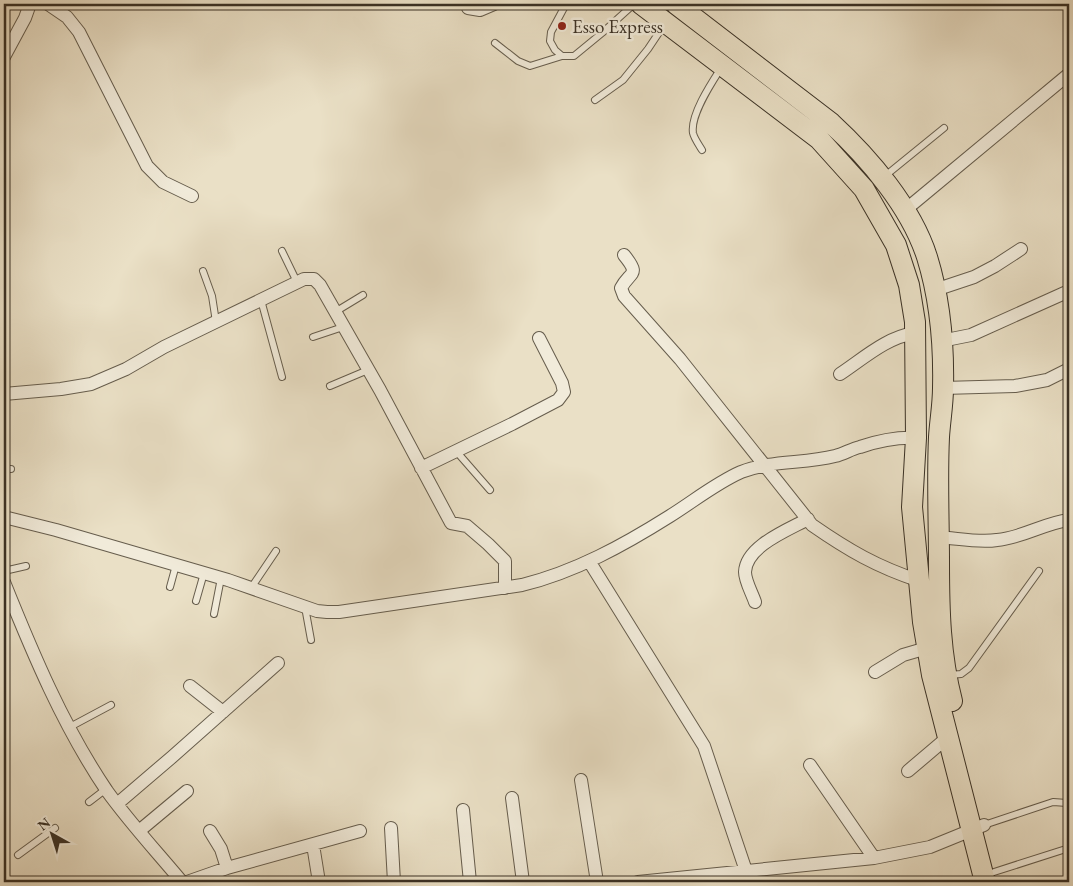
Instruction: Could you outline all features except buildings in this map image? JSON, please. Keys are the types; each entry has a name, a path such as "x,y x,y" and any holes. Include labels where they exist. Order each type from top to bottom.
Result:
{"main road":[{"path":"641,4 819,139 864,189 896,245 909,285 915,333 916,438 912,507 928,648 932,674 948,737 978,828 992,879"},
{"path":"685,9 831,123 855,145 882,178 904,211 918,234 926,256 935,290 941,341 943,388 937,476 940,633 946,676 978,828"}],"street":[{"path":"4,57 25,18 30,4"},
{"path":"48,4 67,17 79,32 147,166 163,182 192,196"},
{"path":"468,8 480,10 494,4"},
{"path":"904,211 1069,74"},
{"path":"935,290 974,277 1021,249"},
{"path":"624,255 634,270 631,277 621,288 624,296 680,359 812,525 873,563 920,581"},
{"path":"4,394 61,390 91,384 126,369 164,347 304,279 314,279 320,285 368,370 451,523 467,526 505,562 505,588"},
{"path":"941,341 971,335 1069,292"},
{"path":"840,374 886,343 902,335 915,333"},
{"path":"421,468 558,400 564,392 562,383 539,338"},
{"path":"943,388 1015,386 1047,380 1069,370"},
{"path":"4,517 56,530 221,578 305,607 327,612 339,612 505,588 550,578 632,539 715,486 742,472 764,466 836,456 859,447 902,438 916,438"},
{"path":"755,602 745,574 753,554 763,544 808,519"},
{"path":"938,537 996,541 1012,538 1058,521 1069,520"},
{"path":"589,561 704,746 751,875"},
{"path":"4,582 26,638 68,728 117,804 182,882"},
{"path":"875,672 903,655 928,648"},
{"path":"117,804 278,663"},
{"path":"190,686 223,712"},
{"path":"908,771 948,737"},
{"path":"810,765 874,858"},
{"path":"581,780 597,882"},
{"path":"140,831 187,791"},
{"path":"512,798 523,882"},
{"path":"463,810 470,882"},
{"path":"391,828 394,882"},
{"path":"638,882 751,875 874,858 930,847 978,828"},
{"path":"210,831 221,849 227,868"},
{"path":"188,882 227,868 360,831"},
{"path":"314,851 319,882"}],"lane":[{"path":"562,56 555,50 550,41 551,32 566,4"},
{"path":"496,43 518,61 530,66 562,56 574,56 602,34 634,4"},
{"path":"595,100 623,80 648,49 666,22"},
{"path":"702,150 693,133 694,121 705,93 722,66"},
{"path":"882,178 944,128"},
{"path":"282,251 298,282"},
{"path":"203,271 212,296 216,322"},
{"path":"335,312 363,295"},
{"path":"261,300 282,377"},
{"path":"313,337 343,327"},
{"path":"330,386 368,370"},
{"path":"456,451 490,490"},
{"path":"252,588 276,551"},
{"path":"4,571 26,566"},
{"path":"170,587 176,566"},
{"path":"946,676 961,674 969,668 1039,572"},
{"path":"196,601 204,574"},
{"path":"214,614 221,578"},
{"path":"305,607 311,640"},
{"path":"68,728 112,705"},
{"path":"89,802 106,789"},
{"path":"978,828 1054,802 1066,802 1069,806"},
{"path":"18,855 56,828"},
{"path":"992,879 1069,848"}],"place":[{"name":"Esso Express","path":"562,26"}]}
